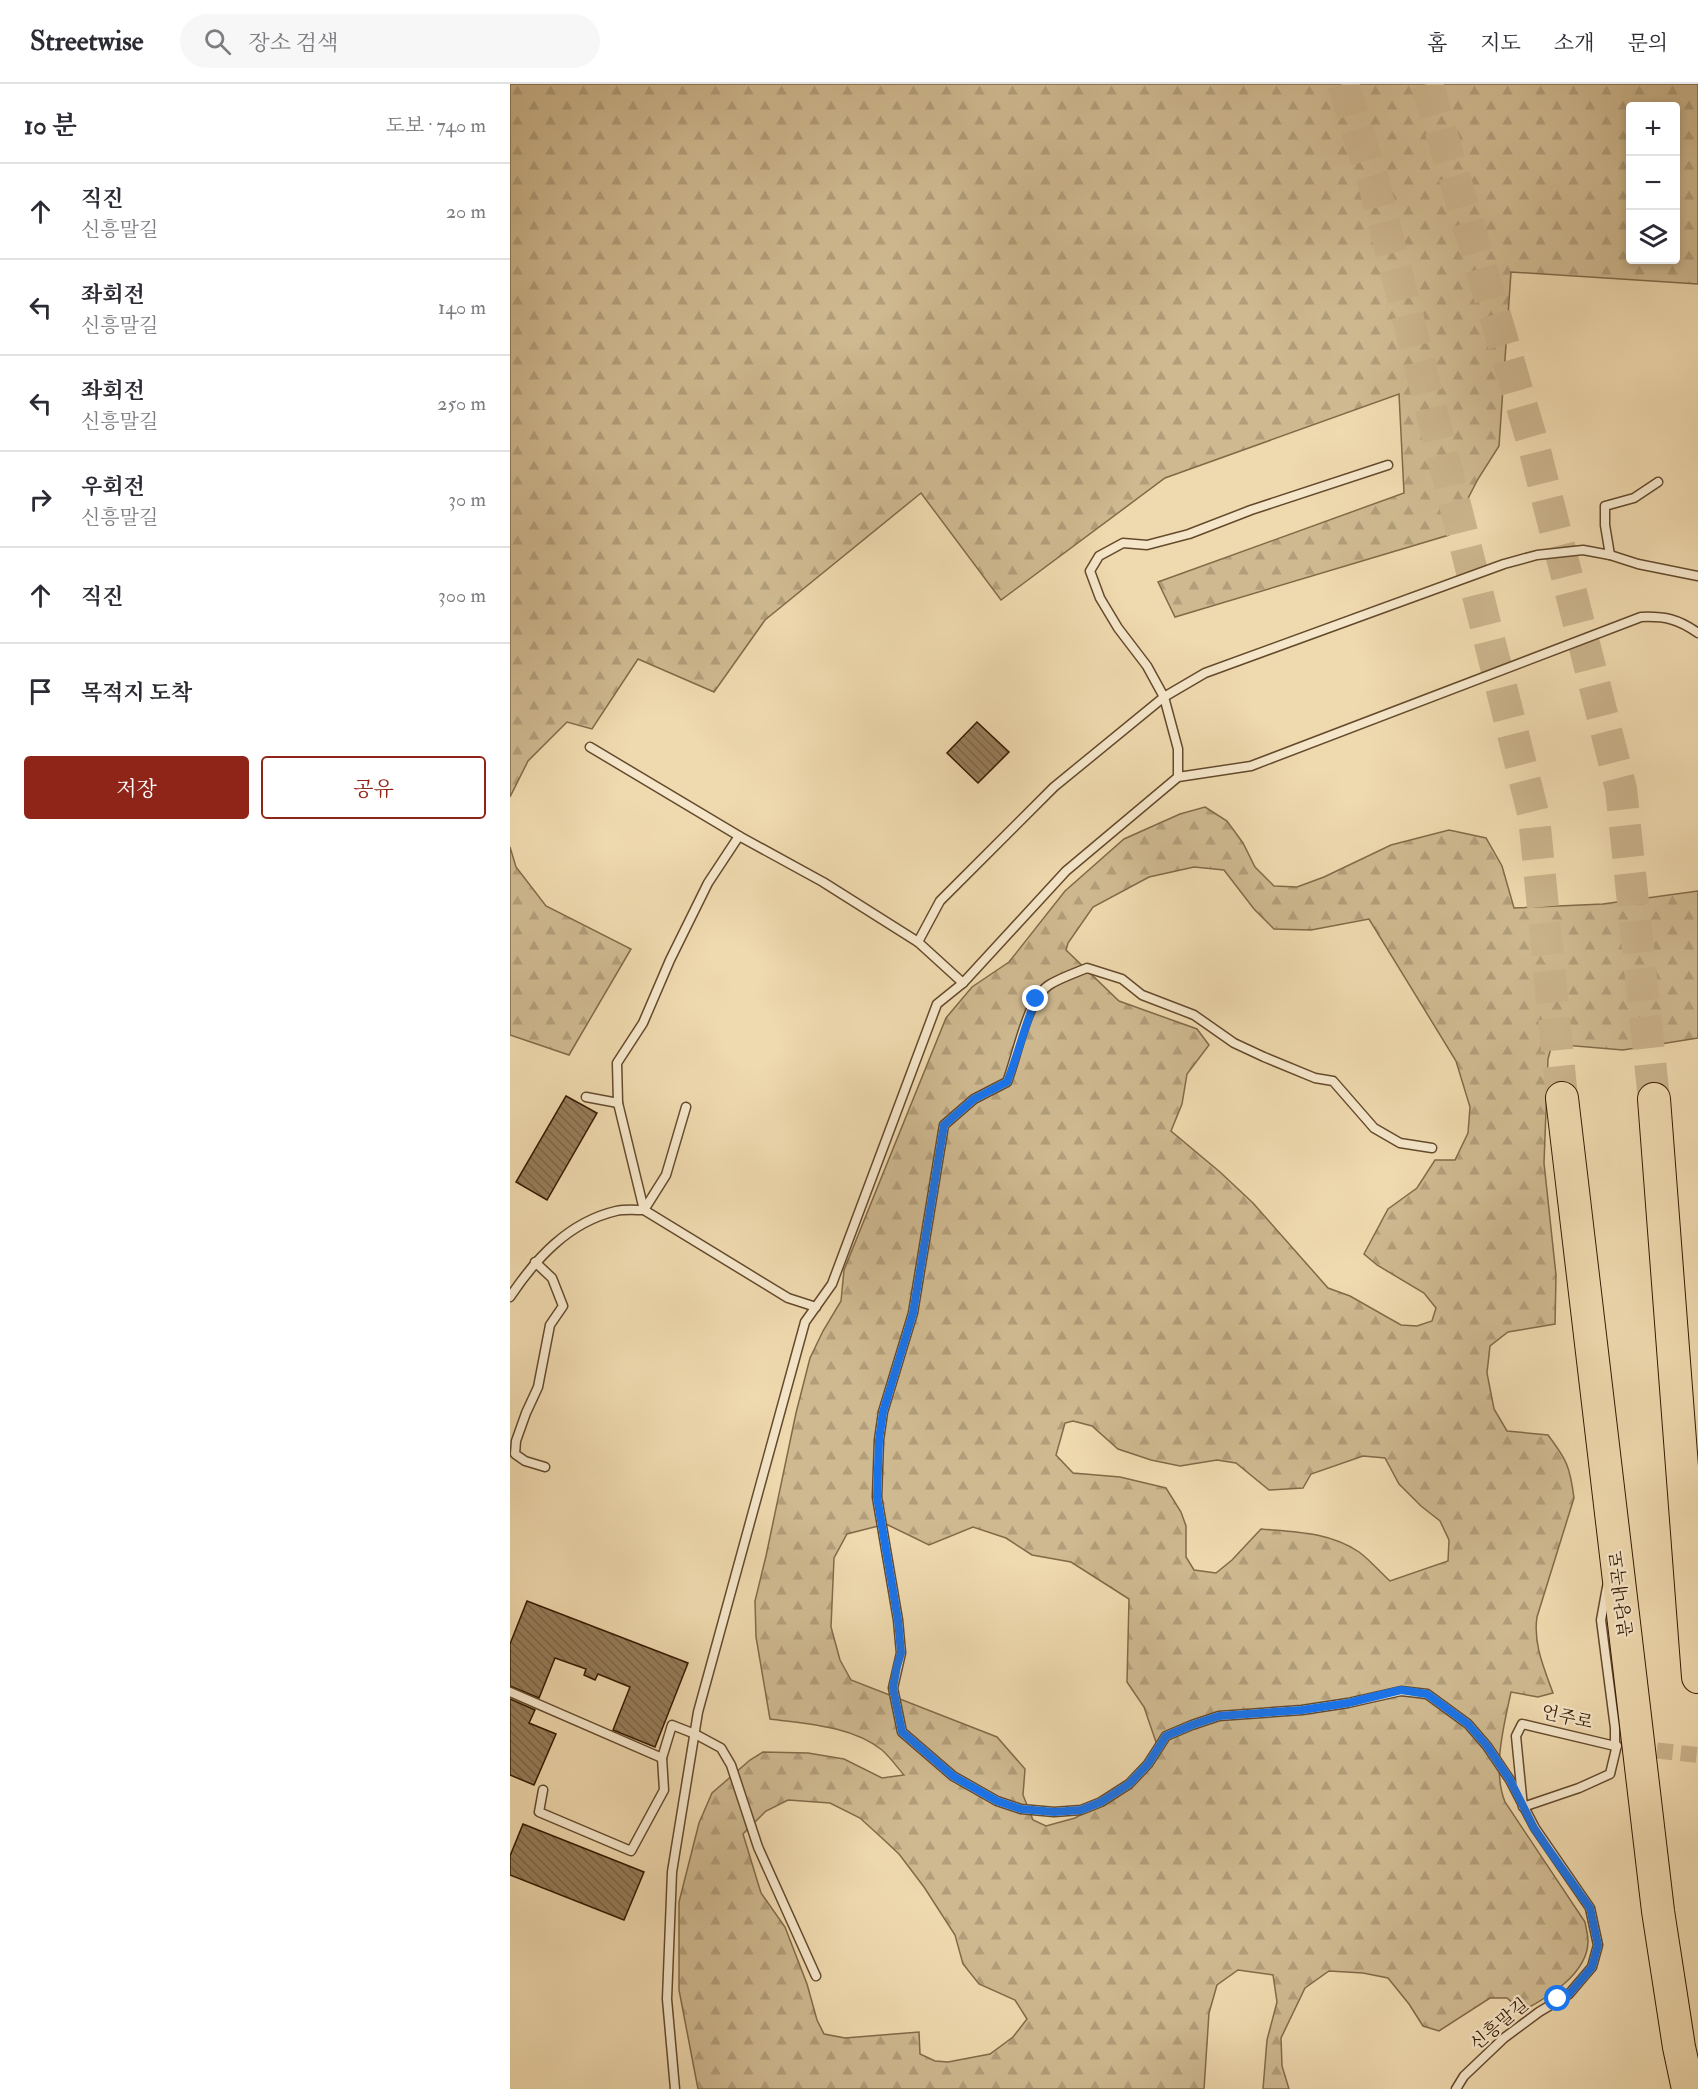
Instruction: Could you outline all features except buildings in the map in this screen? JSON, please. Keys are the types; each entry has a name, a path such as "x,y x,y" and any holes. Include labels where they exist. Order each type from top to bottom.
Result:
{"highway":[{"name":"분당내곡로","path":"1562,1098 1658,1911 1679,2047 1688,2089"},
{"path":"1654,1099 1698,1677"}],"lane":[{"path":"1178,777 1178,749 1164,697 1147,666 1118,628 1100,598 1090,571 1099,556 1123,543 1146,545 1190,534 1251,510 1388,465"},
{"path":"1610,555 1605,525 1605,507 1634,498 1658,482"},
{"path":"918,942 940,901 1054,787 1164,697 1205,673 1504,564 1537,555 1583,550 1698,576"},
{"path":"675,2089 668,2000 672,1872 698,1712 805,1322 832,1284 937,1004 963,983 1066,871 1178,777 1251,766 1641,617 1661,616 1683,623 1698,633"},
{"path":"590,747 739,836 823,882 918,942 963,983"},
{"path":"644,1210 618,1103 617,1063 644,1023 670,960 708,884 739,836"},
{"name":"신흥말길","path":"1432,1148 1400,1143 1374,1128 1333,1081 1315,1078 1234,1043 1194,1015 1142,995 1122,979 1087,968 1047,986 1036,999 1025,1024 1007,1082 974,1099 944,1125 913,1313 883,1412 879,1440 877,1497 898,1620 901,1653 893,1688 902,1732 953,1776 997,1801 1021,1809 1054,1812 1081,1810 1101,1802 1129,1784 1148,1764 1166,1736 1219,1716 1302,1710 1348,1703 1401,1690 1427,1694 1468,1724 1487,1746 1510,1780 1549,1850 1590,1908 1598,1945 1592,1967 1569,1994 1539,2012 1504,2038 1464,2076 1456,2089"},
{"path":"586,1097 618,1103"},
{"path":"644,1210 666,1175 686,1107"},
{"path":"510,1297 535,1262 567,1232 618,1210 644,1210 788,1298 816,1306"},
{"path":"535,1262 552,1278 563,1306 550,1325 538,1387 516,1441 515,1454 525,1461 545,1467"},
{"path":"1523,1806 1579,1788 1610,1774 1616,1746 1615,1728 1601,1620 1615,1539"},
{"path":"510,1692 662,1758"},
{"name":"언주로","path":"1523,1806 1516,1736 1522,1724 1616,1746"},
{"path":"543,1790 539,1812 631,1851 664,1790 662,1758 672,1725 721,1748 731,1765 758,1847 816,1976"}],"green space":[{"path":"510,84 1698,84 1698,284 1511,272 1499,446 1478,479 1449,535 1175,617 1158,582 1404,493 1399,394 1165,478 1001,600 921,493 765,620 714,692 638,659 592,729 567,722 528,761 510,797"},
{"path":"1205,807 1227,821 1243,843 1255,867 1274,886 1297,887 1324,877 1391,845 1449,830 1486,838 1502,866 1514,908 1603,904 1698,891 1698,1038 1623,1050 1552,1044 1548,1059 1544,1163 1556,1275 1555,1324 1508,1332 1490,1346 1487,1373 1494,1409 1507,1431 1548,1435 1567,1464 1573,1487 1574,1498 1537,1617 1536,1627 1538,1646 1553,1693 1538,1697 1511,1692 1500,1747 1499,1776 1505,1802 1585,1922 1588,1939 1586,1953 1574,1974 1564,1984 1522,2011 1507,1998 1490,1998 1439,2031 1423,2026 1388,1978 1363,1973 1329,1971 1305,1988 1281,2038 1282,2066 1289,2089 1263,2089 1267,2040 1277,2002 1273,1975 1238,1970 1217,1985 1209,2013 1204,2089 698,2089 679,1990 679,1902 699,1823 712,1793 750,1760 763,1752 808,1753 844,1759 882,1778 904,1775 882,1750 857,1736 829,1727 770,1719 756,1637 755,1601 810,1358 841,1301 844,1270 946,1018 972,987 1009,962 1065,891 1124,839 1180,814","holes":["1194,867 1224,870 1254,909 1274,929 1311,930 1369,919 1456,1061 1470,1107 1468,1133 1455,1160 1435,1160 1417,1188 1388,1209 1364,1254 1377,1265 1424,1293 1436,1308 1432,1321 1417,1326 1401,1325 1350,1296 1328,1288 1253,1203 1171,1131 1182,1104 1187,1074 1209,1045 1197,1029 1119,1001 1066,950 1068,943 1093,907 1149,877","1073,1421 1092,1426 1118,1449 1151,1460 1180,1466 1217,1460 1236,1463 1269,1490 1303,1488 1311,1474 1363,1456 1385,1458 1399,1484 1440,1521 1449,1540 1448,1561 1390,1581 1359,1552 1336,1540 1312,1534 1261,1529 1232,1560 1216,1573 1194,1570 1186,1557 1186,1526 1181,1512 1166,1488 1120,1477 1073,1473 1056,1455 1065,1423","886,1524 929,1545 973,1527 1006,1538 1032,1555 1071,1562 1129,1599 1127,1682 1144,1707 1158,1748 1122,1788 1105,1801 1075,1818 1046,1826 1033,1820 1023,1795 1025,1769 997,1737 851,1680 840,1660 831,1627 834,1558 847,1534","788,1800 830,1803 860,1818 883,1839 899,1854 924,1887 955,1935 963,1964 979,1984 1015,2000 1027,2019 1013,2037 990,2054 948,2062 935,2061 920,2054 919,2032 845,2038 824,2034 785,1927 761,1893 743,1834 766,1811"]},
{"path":"510,847 516,867 546,906 631,949 569,1055 510,1035"}],"tunnel":[{"path":"1343,84 1374,184 1534,817 1562,1098"},
{"path":"1427,84 1535,451 1621,789 1654,1099"},
{"path":"1633,1748 1698,1755"}],"route":[{"path":"1036,999 1025,1024 1007,1082 974,1099 944,1125 913,1313 883,1412 879,1440 877,1497 898,1620 901,1653 893,1688 902,1732 953,1776 997,1801 1021,1809 1054,1812 1081,1810 1101,1802 1129,1784 1148,1764 1166,1736 1219,1716 1302,1710 1348,1703 1401,1690 1427,1694 1468,1724 1487,1746 1510,1780 1534,1828 1590,1908 1598,1945 1592,1967 1569,1994 1558,1999"}]}
